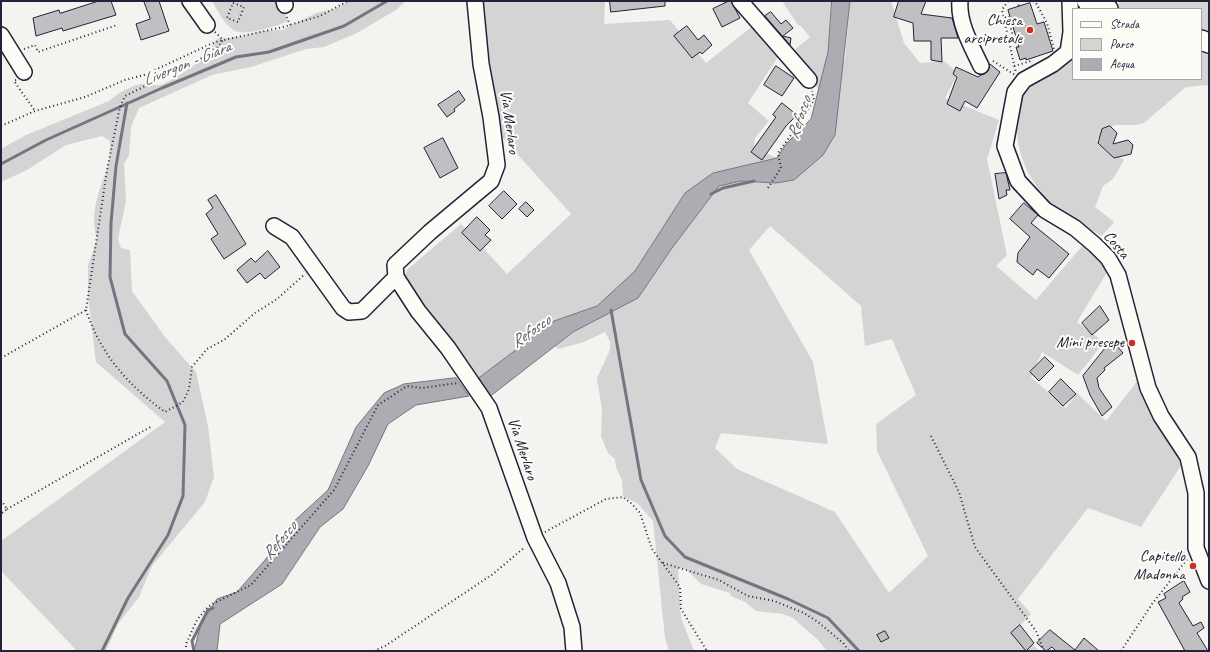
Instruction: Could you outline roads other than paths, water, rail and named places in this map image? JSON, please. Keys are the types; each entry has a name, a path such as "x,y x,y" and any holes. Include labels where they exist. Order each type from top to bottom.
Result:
{"main road":[{"path":"1087,1 1105,8"}],"street":[{"path":"190,1 207,25"},
{"name":"Via Merlaro","path":"475,1 481,64 492,117 497,165 491,181 395,265 396,277 418,311 471,380 490,408 534,538 558,583 572,627 574,651"},
{"path":"740,1 809,80"},
{"path":"960,1 959,7 964,30 979,63"},
{"name":"Costa","path":"1070,1 1071,32 1068,52 1053,64 1024,80 1015,92 1005,146 1018,182 1045,210 1075,228 1095,245 1108,258 1118,275 1148,388 1161,416 1188,458 1196,493 1196,548 1209,581"},
{"path":"1,35 13,53 19,77"},
{"name":"Via Merlaro","path":"274,226 292,237 343,308 349,312 362,311 396,277"}],"water":[{"path":"832,1 850,1 835,135 823,155 794,180 776,183 741,181 719,186 672,248 638,298 573,332 488,398 476,380 554,321 597,306 635,271 685,193 713,173 777,158 786,144 811,119 828,52"},
{"path":"456,378 469,396 416,405 388,424 368,466 343,509 320,527 282,584 220,624 217,651 194,651 201,623 217,599 237,592 265,560 291,524 328,490 356,427 384,393 404,384"}],"waterway":[{"name":"Livergon - Giara","path":"1,164 46,140 162,88 236,57 269,52 344,26 387,1"},
{"path":"102,651 128,598 168,535 183,496 185,425 167,381 125,334 110,277 111,223 116,166 127,103"},
{"name":"Refosco","path":"711,194 723,188 754,181"},
{"path":"611,310 641,480 665,536 685,557 788,599 828,618 859,651"},
{"name":"Refosco","path":"194,651 192,641 208,610 213,608"}],"place":[{"name":"Chiesa arcipretale","path":"1030,30"},
{"name":"Mini presepe","path":"1132,343"},
{"name":"Capitello Madonna","path":"1193,566"}]}
